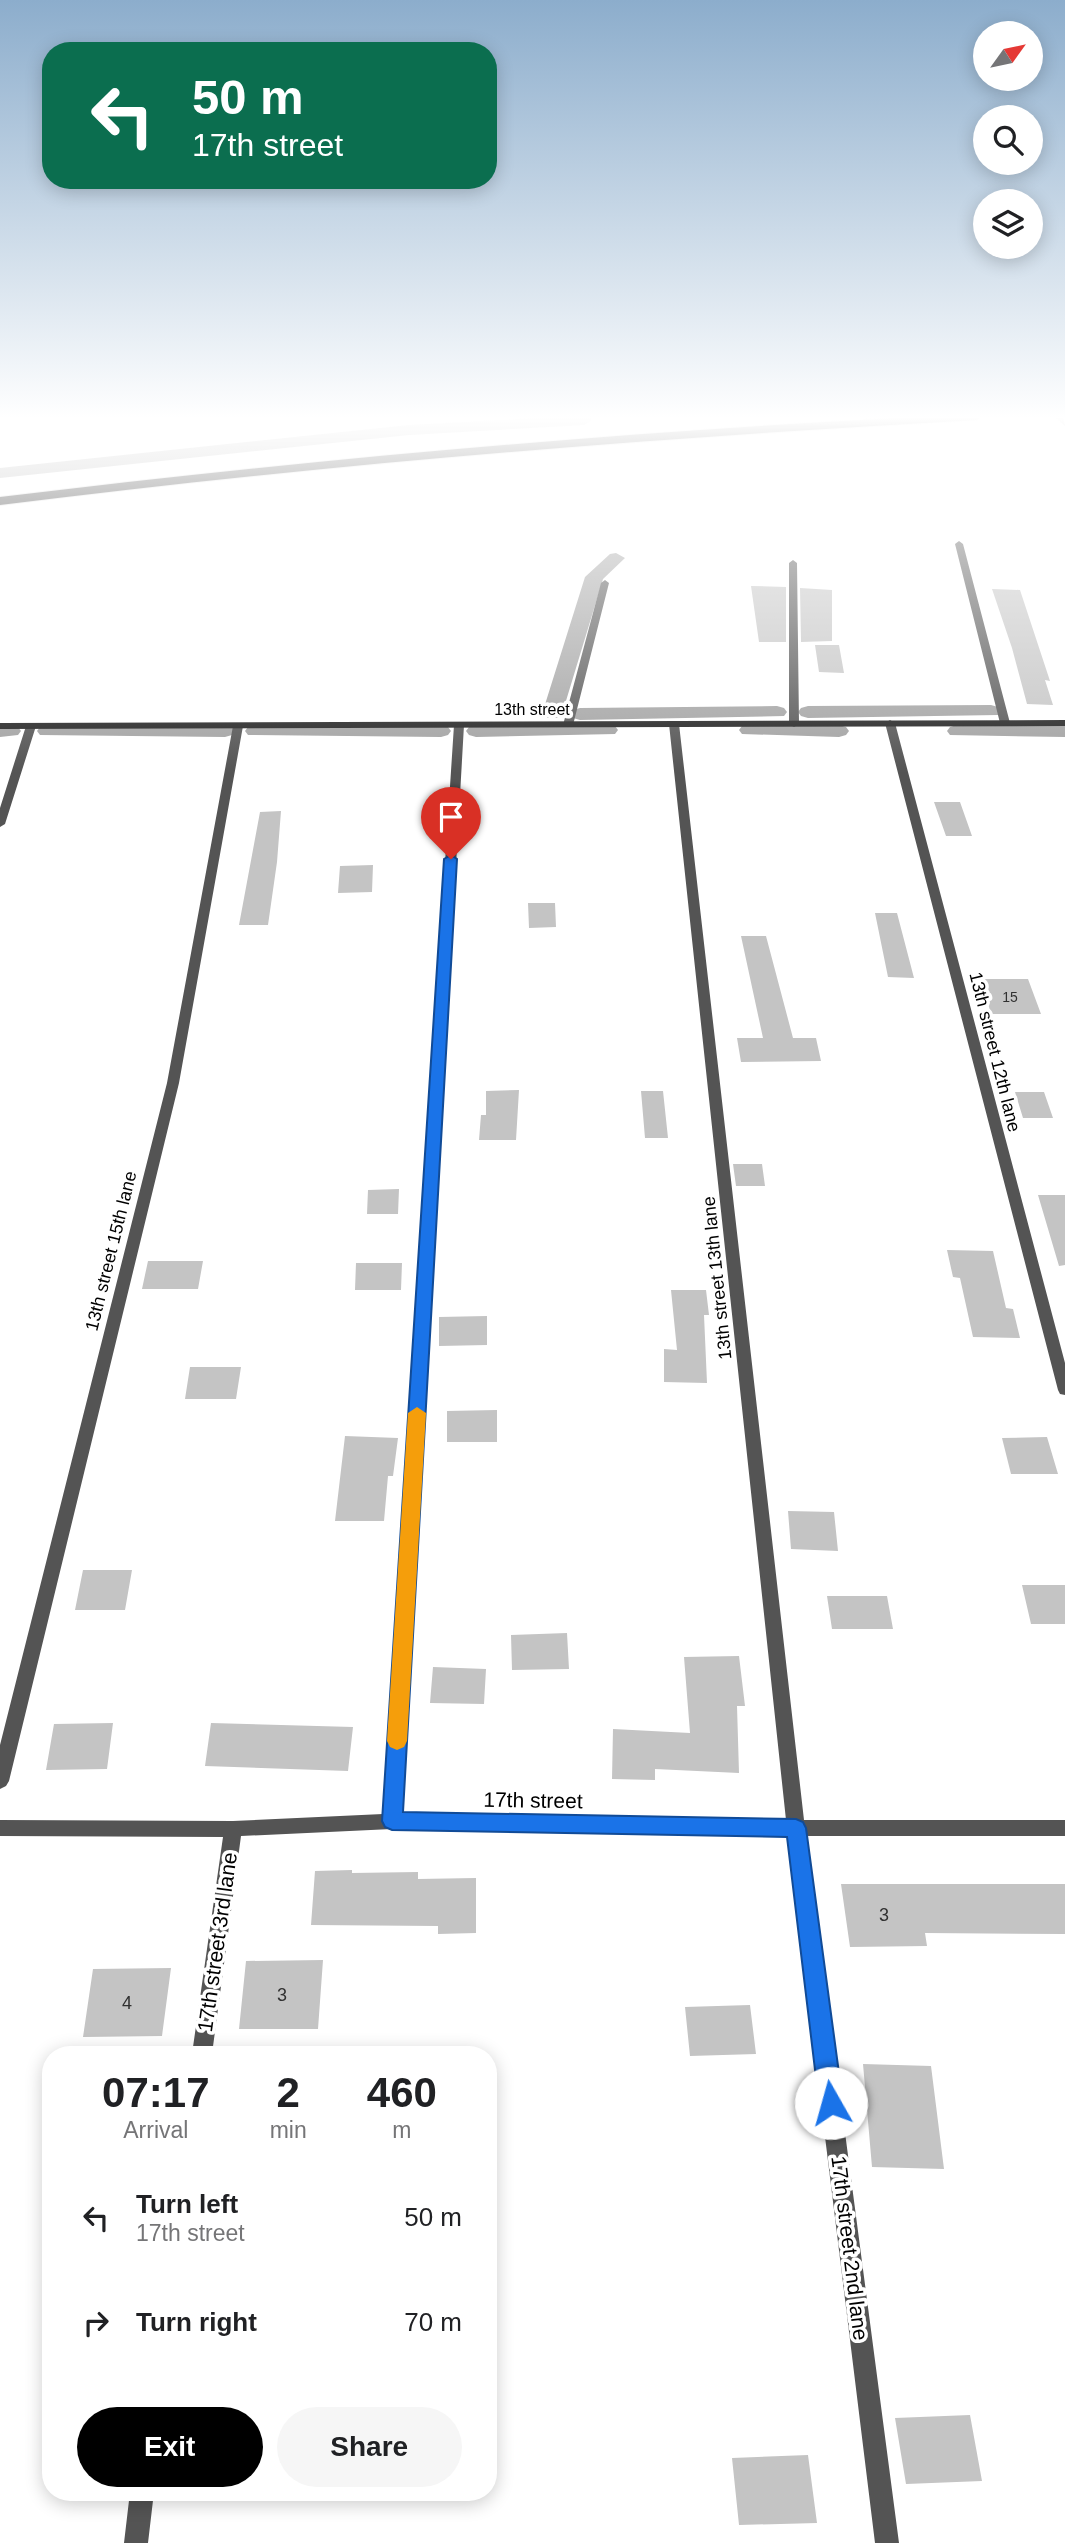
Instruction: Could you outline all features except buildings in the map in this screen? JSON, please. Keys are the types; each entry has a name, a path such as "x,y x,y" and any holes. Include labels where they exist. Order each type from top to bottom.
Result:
{"street":[{"path":"959,544 1005,723"},
{"path":"793,564 794,724"},
{"path":"568,725 605,583"},
{"name":"13th street 12th lane","path":"890,723 984,1075 1010,1189 1065,1390"},
{"name":"13th street","path":"0,726 1065,723"},
{"name":"13th street 13th lane","path":"674,724 796,1828"},
{"path":"0,824 31,726"},
{"name":"13th street 15th lane","path":"0,1781 173,1083 238,726"},
{"path":"392,1821 459,726"},
{"name":"17th street","path":"0,1828 233,1829 392,1821 796,1828 1065,1828"},
{"name":"17th street 2nd lane","path":"796,1828 887,2543"},
{"name":"17th street 3rd lane","path":"202,2046 233,1829"},
{"path":"135,2543 141,2501"}],"waterway":[{"path":"552,714 594,577 616,558"},
{"path":"808,712 991,711"},
{"path":"580,714 777,712"},
{"path":"476,731 608,730"},
{"path":"749,730 839,731"},
{"path":"0,731 11,731"},
{"path":"47,731 225,731"},
{"path":"255,731 441,731"},
{"path":"957,731 1065,731"}],"slow traffic":[{"path":"397,1741 417,1413"}],"route":[{"path":"451,859 392,1821 796,1828 831,2103"}]}
